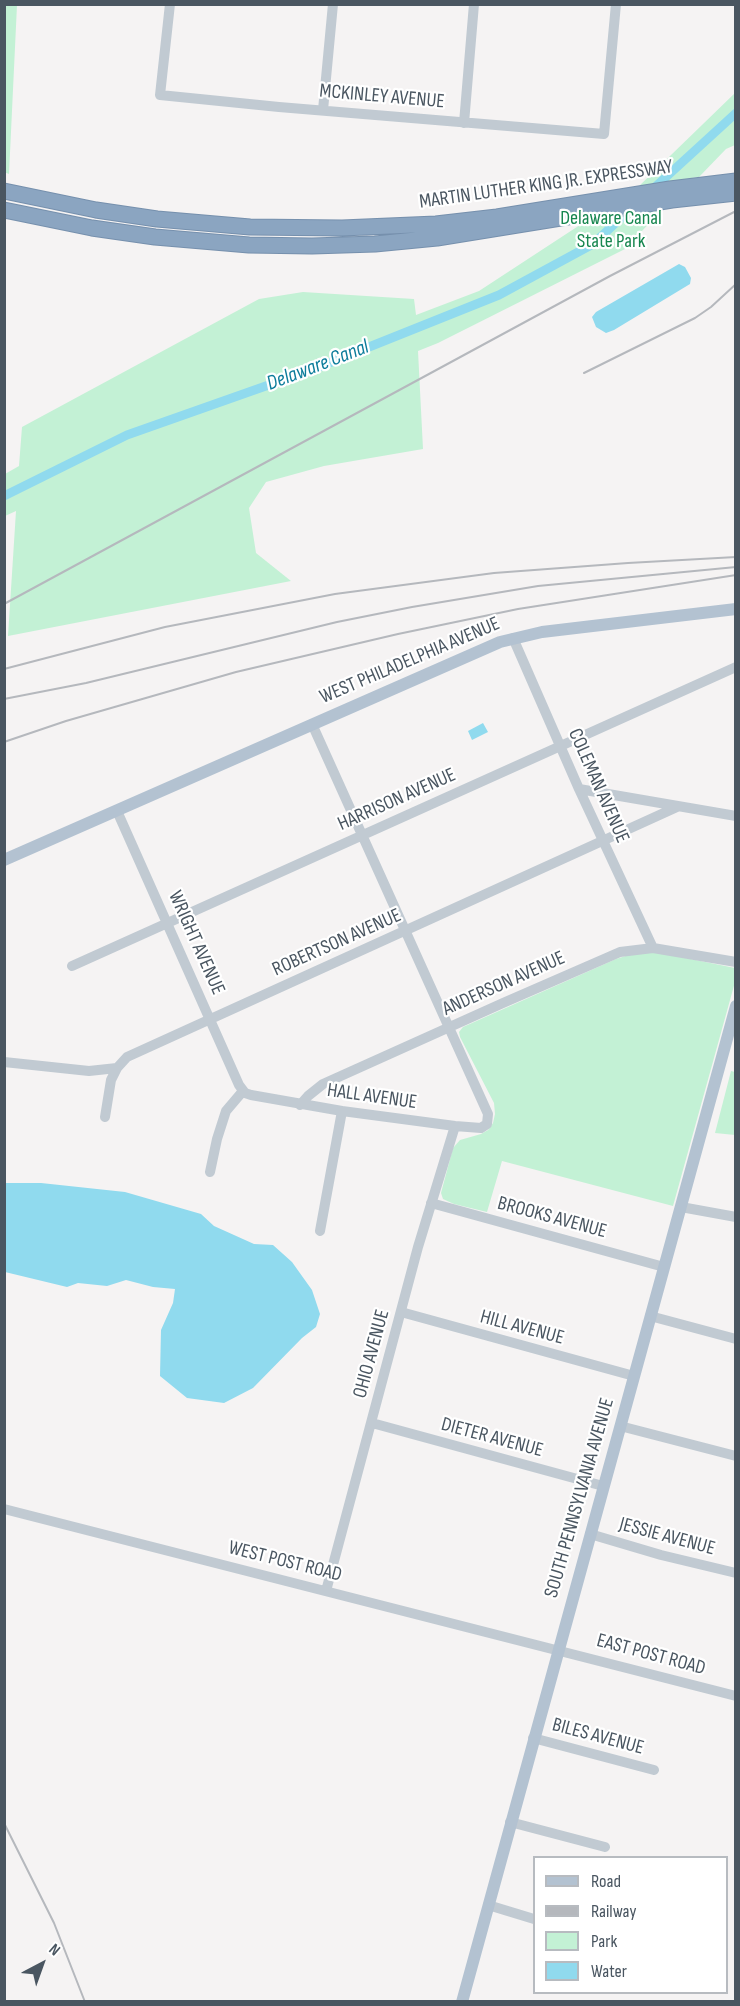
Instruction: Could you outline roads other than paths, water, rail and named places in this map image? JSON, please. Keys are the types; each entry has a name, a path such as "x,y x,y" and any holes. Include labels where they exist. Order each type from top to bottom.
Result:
{"highway":[{"name":"MARTIN LUTHER KING JR. EXPRESSWAY","path":"4,210 123,233 217,243 280,246 405,242 468,234 735,181"},
{"name":"MARTIN LUTHER KING JR. EXPRESSWAY","path":"4,191 126,215 219,225 280,228 436,224 735,193"}],"main road":[{"name":"WEST PHILADELPHIA AVENUE","path":"4,860 479,650 513,638 542,632 735,609"},
{"name":"SOUTH PENNSYLVANIA AVENUE","path":"462,2001 735,1006"}],"street":[{"name":"MCKINLEY AVENUE","path":"170,4 160,95 604,134 616,4"},
{"path":"323,110 333,4"},
{"path":"464,123 474,4"},
{"name":"COLEMAN AVENUE","path":"513,638 579,789 653,948"},
{"name":"HARRISON AVENUE","path":"72,966 735,667"},
{"path":"312,724 450,1027"},
{"path":"579,789 735,816"},
{"name":"ROBERTSON AVENUE","path":"117,1068 127,1057 677,807"},
{"name":"WRIGHT AVENUE","path":"117,811 243,1091"},
{"name":"ANDERSON AVENUE","path":"300,1105 323,1084 620,952 653,948 735,962"},
{"name":"HALL AVENUE","path":"243,1091 250,1095 300,1105 481,1128 487,1124 488,1114 450,1027"},
{"path":"4,1062 89,1071 117,1068"},
{"path":"105,1117 111,1080 117,1068"},
{"path":"210,1172 226,1111 243,1091"},
{"path":"320,1231 342,1111"},
{"name":"OHIO AVENUE","path":"327,1592 401,1312 455,1126"},
{"name":"BROOKS AVENUE","path":"431,1203 664,1267"},
{"path":"681,1207 735,1217"},
{"name":"HILL AVENUE","path":"401,1312 634,1376"},
{"path":"650,1316 735,1340"},
{"name":"DIETER AVENUE","path":"372,1423 603,1486"},
{"path":"620,1426 735,1456"},
{"name":"WEST POST ROAD","path":"4,1509 558,1649"},
{"name":"JESSIE AVENUE","path":"590,1534 661,1555 735,1573"},
{"name":"EAST POST ROAD","path":"558,1649 735,1696"},
{"name":"BILES AVENUE","path":"533,1738 654,1770"},
{"path":"510,1822 605,1847"},
{"path":"488,1905 533,1919"}],"water":[{"path":"679,264 685,267 691,278 690,284 614,330 606,333 596,327 592,317 596,312"},
{"path":"483,723 488,732 472,740 468,731"},
{"path":"5,1183 41,1183 125,1192 201,1214 214,1226 254,1244 273,1245 292,1262 312,1290 320,1314 316,1327 302,1338 253,1388 224,1403 187,1398 160,1376 161,1330 173,1303 175,1289 153,1287 126,1280 107,1286 78,1283 67,1287 5,1272"}],"waterway":[{"name":"Delaware Canal","path":"654,188 736,113"},
{"name":"Delaware Canal","path":"4,496 127,435 314,369 499,295 593,244 621,218"}],"railway":[{"path":"4,604 610,276 736,211"},
{"path":"584,373 695,318 736,284"},
{"path":"4,669 165,627 335,594 494,573 736,557"},
{"path":"4,699 86,683 337,622 412,607 538,586 736,567"},
{"path":"4,742 66,721 236,672 398,634 518,609 736,575"},
{"path":"4,1823 54,1923 85,2002"}],"park label":[{"name":"Delaware Canal State Park","path":"611,230"}]}
